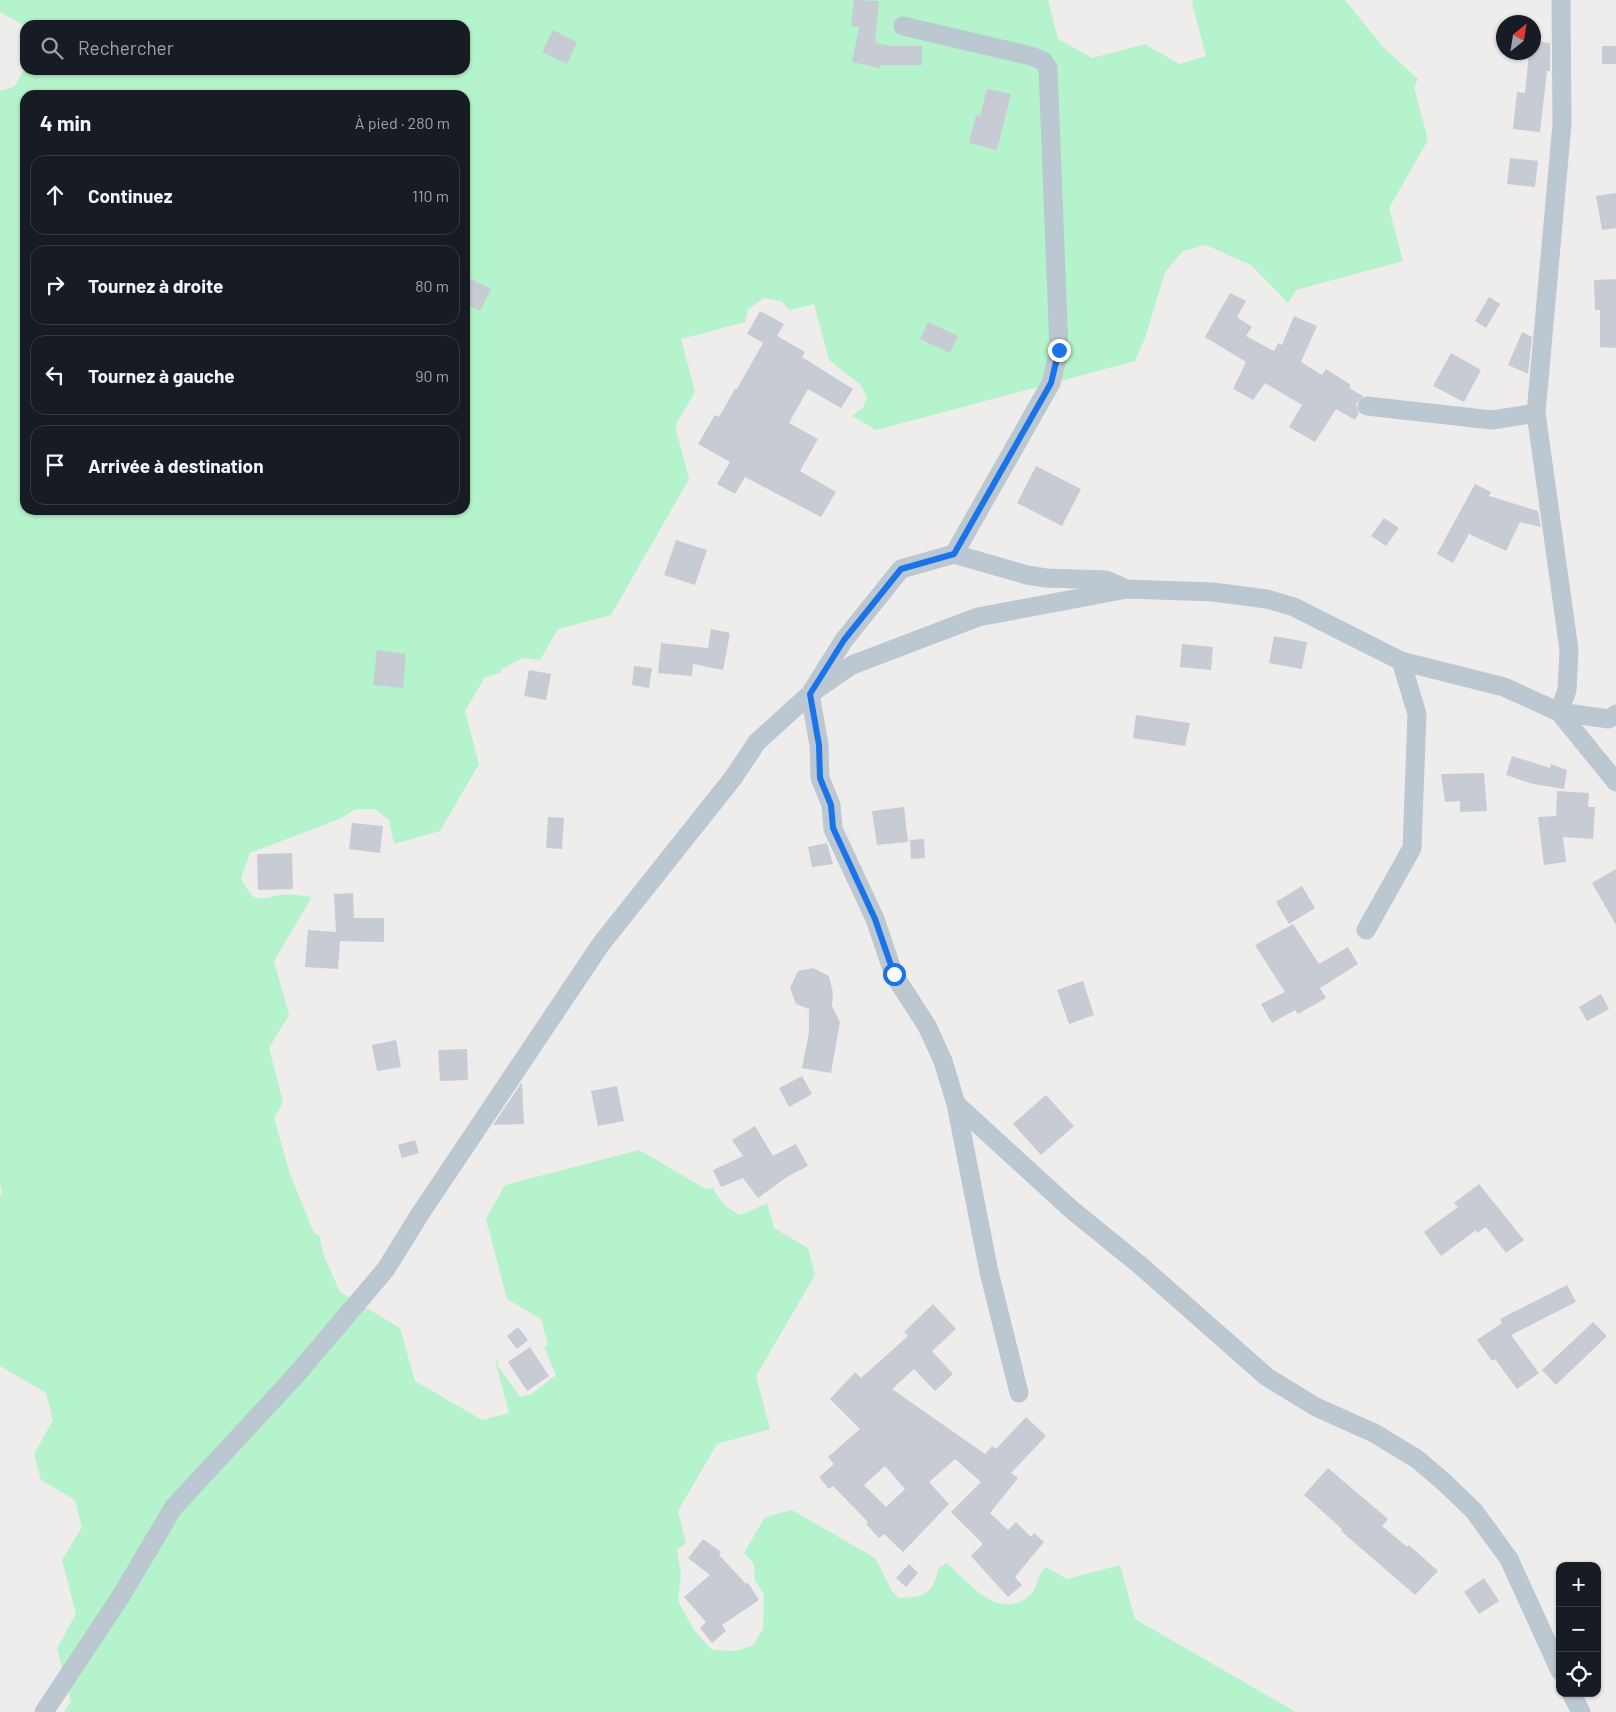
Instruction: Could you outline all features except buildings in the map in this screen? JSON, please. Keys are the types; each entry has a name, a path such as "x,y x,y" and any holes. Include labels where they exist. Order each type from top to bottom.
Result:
{"street":[{"path":"1560,712 1567,690 1569,650 1536,414 1562,124 1561,0"},
{"path":"903,26 1031,56 1043,61 1048,68 1059,350 1051,383 954,554"},
{"path":"1367,406 1492,420 1536,414"},
{"path":"1019,1393 989,1272 956,1104 944,1061 927,1026 894,974 875,919 833,828 831,805 820,778 819,745 810,694 844,640 901,569 954,554 1027,575 1046,578 1106,580 1127,589"},
{"path":"44,1712 121,1596 174,1508 296,1375 386,1269 420,1214 601,944 732,778 757,742 810,694 835,675 852,666 966,621 1127,589 1213,592 1267,599 1294,608 1402,661 1504,687 1560,712 1609,719 1616,714"},
{"path":"1366,930 1412,848 1417,714 1402,661"},
{"path":"1560,712 1616,782"},
{"path":"956,1104 1072,1210 1141,1266 1267,1377 1316,1407 1374,1433 1417,1460 1445,1483 1474,1511 1509,1560 1556,1662"},
{"path":"1573,1697 1581,1712"}],"green space":[{"path":"0,0 1048,0 1058,39 1092,58 1145,44 1179,64 1206,56 1192,3 1193,0 1345,0 1383,47 1418,79 1414,87 1428,140 1389,208 1403,261 1296,290 1288,303 1251,265 1206,245 1183,251 1165,272 1145,338 1135,361 876,430 852,416 863,408 867,398 861,385 829,360 814,304 790,310 781,301 764,298 748,309 745,322 681,339 695,392 675,426 689,479 611,615 558,629 540,660 523,658 502,669 500,673 485,677 465,711 479,764 440,831 394,844 389,820 375,809 356,809 339,819 250,853 241,878 252,896 256,898 288,894 312,897 274,961 289,1015 269,1048 283,1102 274,1118 290,1174 314,1233 319,1235 324,1256 340,1292 400,1328 415,1381 482,1420 509,1413 495,1360 498,1359 497,1365 520,1397 530,1395 556,1375 544,1347 548,1345 541,1319 507,1299 486,1219 505,1185 639,1150 706,1189 713,1188 724,1205 741,1215 767,1203 774,1228 808,1248 815,1275 756,1376 770,1429 717,1444 678,1511 686,1543 677,1550 681,1574 678,1601 694,1630 712,1650 736,1651 753,1645 763,1629 764,1595 755,1581 754,1564 744,1553 765,1517 792,1510 875,1558 892,1591 899,1598 916,1597 926,1593 933,1584 939,1568 947,1563 984,1596 995,1602 1006,1604 1017,1603 1032,1594 1046,1567 1067,1579 1120,1565 1135,1619 1296,1712 64,1712 71,1701 57,1648 76,1614 62,1560 82,1527 75,1500 41,1480 34,1454 53,1420 46,1393 0,1366 0,1197 2,1191 0,1183 0,91 14,87 21,75 470,75 470,20 20,20 20,23 0,12"}],"route":[{"path":"894,974 875,919 833,828 831,805 820,778 819,745 810,694 844,640 901,569 954,554 1051,383 1059,350"}]}
